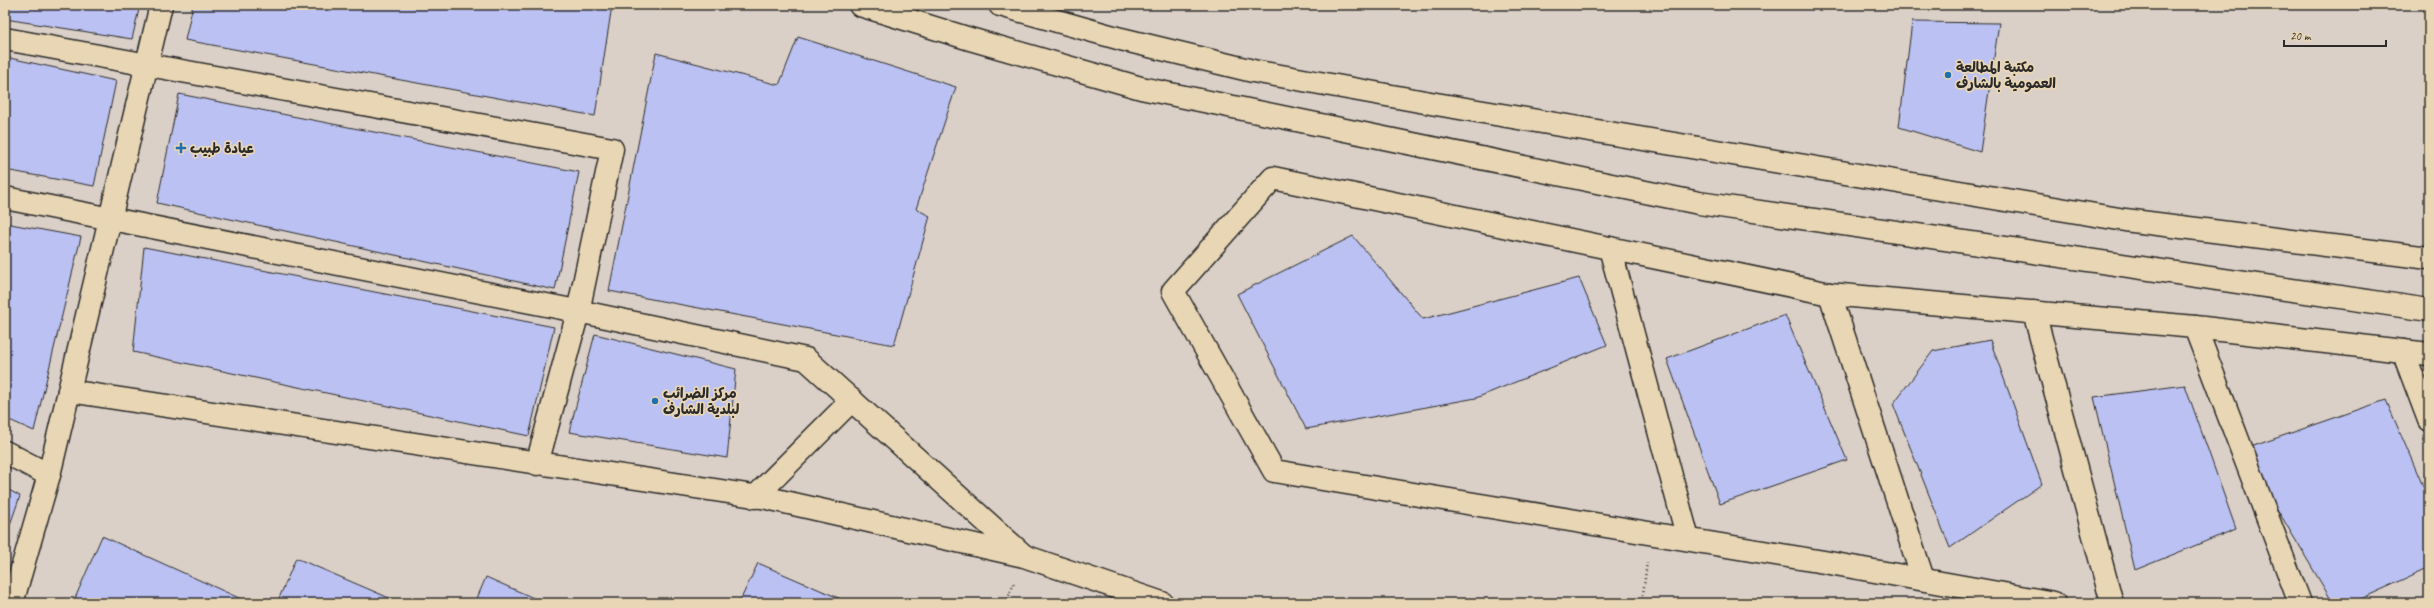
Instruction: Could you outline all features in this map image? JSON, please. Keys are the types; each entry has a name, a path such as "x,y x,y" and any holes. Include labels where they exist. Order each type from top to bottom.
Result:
{"street":[{"path":"12,603 49,475 109,219 148,65 161,5"},
{"path":"860,5 970,39 1141,88 1691,202 2429,310"},
{"path":"1000,5 1121,39 1253,71 1443,106 2125,220 2429,258"},
{"path":"5,39 612,149 578,312 537,464"},
{"path":"2054,603 1688,539 1274,471 1174,291 1273,178 1830,294 2195,326 2429,354"},
{"path":"5,198 806,359 1024,556"},
{"path":"1610,248 1688,539"},
{"path":"1830,294 1924,580"},
{"path":"2034,312 2112,603"},
{"path":"2195,326 2300,603"},
{"path":"2403,351 2429,420"},
{"path":"69,392 755,497 1024,556 1162,603"},
{"path":"755,497 852,400"},
{"path":"5,452 49,475"}],"path":[{"path":"1642,603 1651,533"}],"building":[{"path":"5,5 140,5 132,39 5,19"},
{"path":"193,5 612,5 595,116 185,40"},
{"name":"مكتبة المطالعة العمومية بالشارف","path":"1912,22 1999,23 1980,152 1899,127"},
{"path":"798,37 956,87 916,209 930,216 894,345 609,291 656,53 779,85"},
{"path":"5,57 116,81 94,186 5,170"},
{"path":"179,94 579,172 555,290 157,203"},
{"path":"5,223 81,237 34,431 5,418"},
{"path":"1353,236 1423,319 1579,278 1607,345 1476,398 1306,429 1237,294"},
{"path":"144,247 554,327 529,436 133,352"},
{"path":"1785,315 1847,460 1720,504 1667,359"},
{"name":"مركز الضرائب لبلدية الشارف","path":"595,334 736,369 727,458 569,432"},
{"path":"1990,340 2042,484 1950,548 1893,404 1933,351"},
{"path":"2185,385 2236,529 2135,570 2094,397"},
{"path":"2386,400 2429,500 2429,568 2352,603 2333,603 2242,450"},
{"path":"5,488 20,496 5,539"},
{"path":"102,536 250,603 73,603"},
{"path":"296,558 401,603 277,603"},
{"path":"758,563 850,603 739,603"},
{"path":"486,577 545,603 475,603"}],"place":[{"name":"مكتبة المطالعة العمومية بالشارف","path":"1948,75"},
{"name":"عيادة طبيب","path":"181,148"},
{"name":"مركز الضرائب لبلدية الشارف","path":"655,401"}]}
